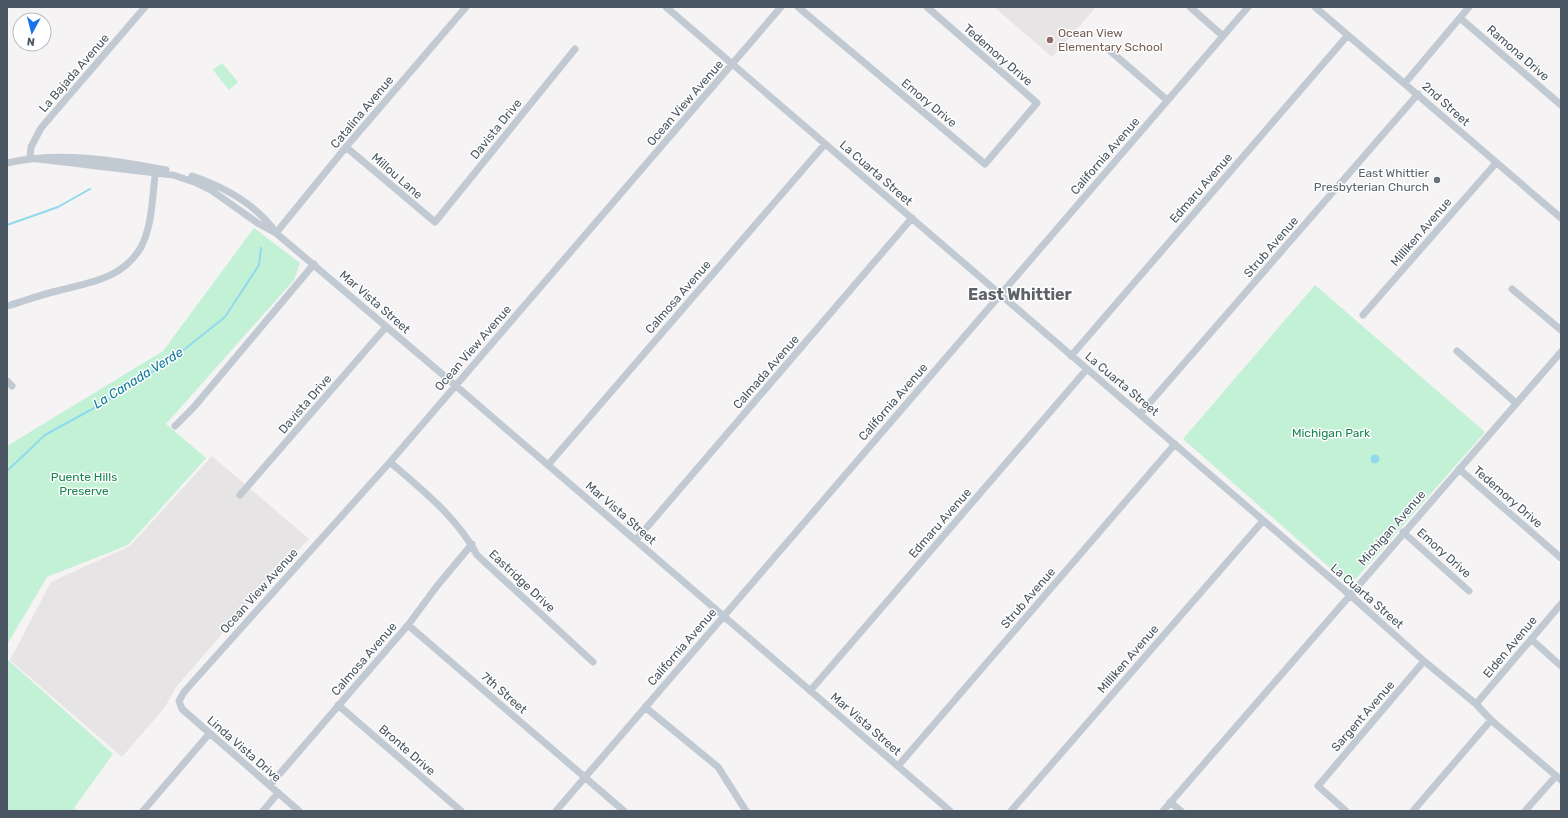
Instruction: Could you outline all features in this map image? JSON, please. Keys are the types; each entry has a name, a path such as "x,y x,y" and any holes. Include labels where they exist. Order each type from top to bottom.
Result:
{"street":[{"name":"La Bajada Avenue","path":"30,158 31,146 41,128 145,7"},
{"name":"Catalina Avenue","path":"276,233 346,147 466,7"},
{"name":"La Cuarta Street","path":"666,7 1175,444 1262,522 1350,595 1559,778"},
{"name":"Ocean View Avenue","path":"179,701 189,686 390,462 733,65 781,7"},
{"name":"Emory Drive","path":"798,7 985,164 1037,103"},
{"name":"Tedemory Drive","path":"927,7 1037,103"},
{"path":"1190,7 1223,36"},
{"name":"California Avenue","path":"556,811 1248,7"},
{"name":"2nd Street","path":"1315,7 1561,218"},
{"path":"1405,83 1469,7"},
{"name":"Ramona Drive","path":"1460,18 1561,105"},
{"name":"Edmaru Avenue","path":"1071,356 1348,35"},
{"name":"Davista Drive","path":"434,222 575,49"},
{"path":"1108,49 1168,100"},
{"name":"Strub Avenue","path":"1140,414 1418,94"},
{"name":"Calmosa Avenue","path":"548,465 825,144"},
{"name":"Millou Lane","path":"346,147 434,222"},
{"name":"Mar Vista Street","path":"7,163 30,158 54,156 114,161 156,170 180,172 203,180 231,193 262,215 276,233 636,540 950,811"},
{"name":"Milliken Avenue","path":"1363,315 1496,163"},
{"path":"7,306 56,291 94,283 113,274 128,263 141,247 148,228 156,170"},
{"name":"Calmada Avenue","path":"636,540 912,218"},
{"path":"175,426 194,407 314,264"},
{"path":"1512,289 1561,330"},
{"name":"Davista Drive","path":"240,495 386,327"},
{"path":"1457,351 1516,403"},
{"name":"Michigan Avenue","path":"1162,811 1516,403 1558,361 1561,352"},
{"name":"Edmaru Avenue","path":"810,691 1087,369"},
{"name":"Strub Avenue","path":"898,766 1175,444"},
{"name":"Eastridge Drive","path":"390,462 442,507 472,544 477,555 593,662"},
{"name":"Tedemory Drive","path":"1459,469 1561,558"},
{"name":"Milliken Avenue","path":"1011,811 1262,522"},
{"name":"Emory Drive","path":"1403,532 1469,591"},
{"name":"Calmosa Avenue","path":"270,785 408,625 437,586 472,544"},
{"name":"Elden Avenue","path":"1476,704 1561,604"},
{"name":"7th Street","path":"408,625 624,811"},
{"path":"1531,639 1561,666"},
{"name":"Sargent Avenue","path":"1346,811 1318,786 1424,661"},
{"name":"Linda Vista Drive","path":"179,701 182,709 299,811"},
{"name":"Bronte Drive","path":"338,705 461,811"},
{"path":"645,706 718,767 746,811"},
{"path":"1413,811 1491,720"},
{"path":"143,811 210,734"},
{"path":"1525,811 1559,778"},
{"path":"263,811 278,793"},
{"path":"1170,802 1181,811"}],"shaded area":[{"name":"Ocean View Elementary School","path":"994,7 1096,7 1052,57"},
{"path":"212,456 309,539 272,576 176,687 165,707 122,757 10,660 51,582 130,546"}],"green space":[{"path":"222,63 238,82 229,90 213,70"},
{"name":"Puente Hills Preserve","path":"254,228 300,263 294,280 166,424 206,458 128,545 47,577 7,645 7,446 163,351"},
{"name":"Michigan Park","path":"1315,285 1485,432 1354,581 1346,582 1183,439"},
{"path":"7,659 113,754 74,808 78,811 7,811"}],"water":[{"path":"1373,455 1377,455 1379,459 1377,463 1373,463 1371,461 1371,457"}],"waterway":[{"path":"7,225 58,207 90,189"},
{"name":"La Canada Verde","path":"7,471 45,435 105,402 171,360 225,317 259,265 261,248"}],"place":[{"name":"Ocean View Elementary School","path":"1050,40"},
{"name":"East Whittier Presbyterian Church","path":"1437,180"}],"district":[{"name":"East Whittier","path":"1020,294"}]}
